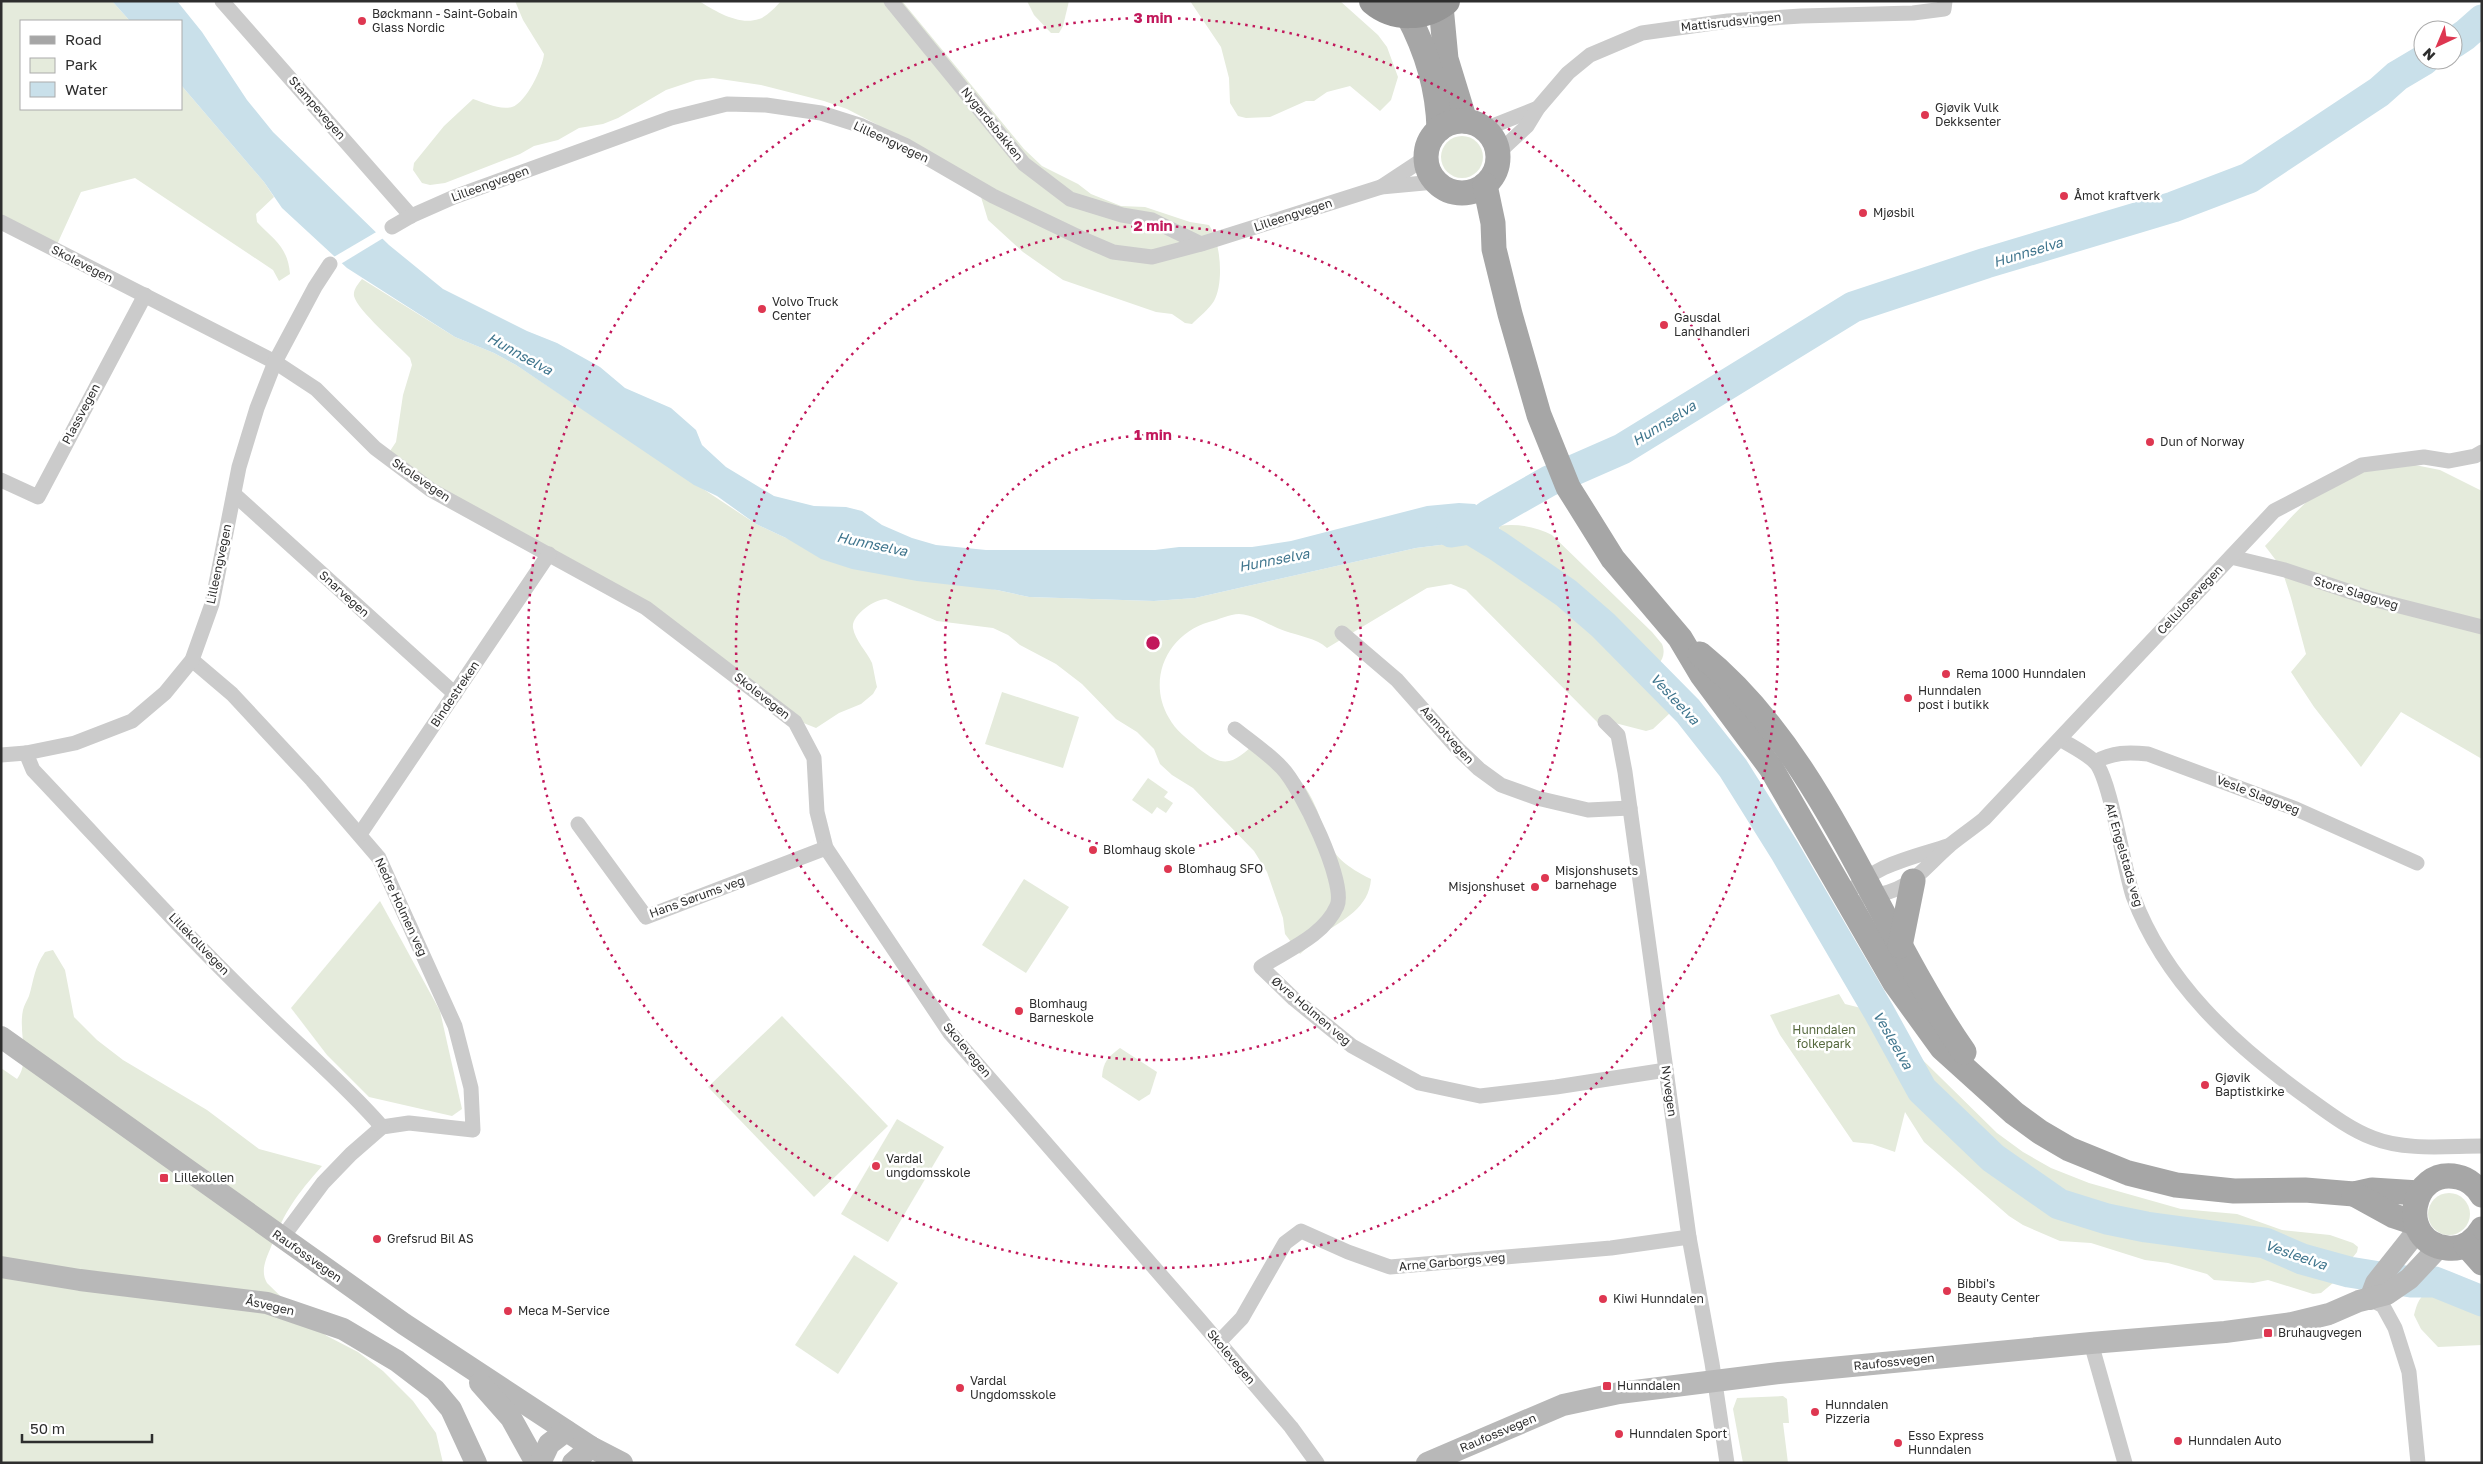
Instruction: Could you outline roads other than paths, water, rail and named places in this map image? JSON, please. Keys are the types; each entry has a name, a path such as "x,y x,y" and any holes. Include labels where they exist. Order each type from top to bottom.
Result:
{"highway":[{"path":"1373,1 1392,12 1407,14 1424,12 1443,3"}],"main road":[{"path":"1443,3 1446,59 1475,125 1494,141 1498,153 1495,172 1485,185 1476,191 1461,194 1449,191 1435,182 1428,170 1425,158 1428,143 1439,129 1447,124 1475,125"},
{"path":"1407,14 1416,32 1437,93 1439,129"},
{"path":"1485,185 1493,223 1494,250 1510,314 1544,430 1568,487 1613,559 1680,638 1702,675 1771,768 1895,983 1942,1048 2027,1123 2054,1141 2091,1160 2128,1173 2176,1185 2210,1189 2262,1192 2305,1190 2354,1194 2372,1190 2419,1193"},
{"path":"1461,194 1494,250"},
{"path":"1680,638 1716,667 1771,727 1804,777 1941,1017 1996,1097"},
{"path":"1900,946 1913,881"},
{"name":"Raufossvegen","path":"1,1037 404,1324 591,1447 622,1463"},
{"path":"2476,1246 2453,1249 2440,1247 2424,1239 2417,1227 2416,1200 2419,1193 2430,1181 2451,1176 2468,1181 2482,1194"},
{"path":"2354,1194 2417,1227"},
{"path":"2370,1299 2376,1283 2417,1227"},
{"name":"Raufossvegen","path":"1427,1463 1564,1405 1619,1393 1715,1380 2091,1343 2225,1332 2292,1323 2329,1314 2359,1301 2386,1294 2408,1279 2440,1247"},
{"name":"Åsvegen","path":"1,1267 80,1280 267,1303 342,1329 397,1361 435,1390 451,1410 476,1463"},
{"path":"461,1362 511,1418 536,1463"},
{"path":"540,1463 549,1444 566,1431"},
{"path":"573,1463 591,1447"}],"street":[{"name":"Stampevegen","path":"222,1 411,216"},
{"name":"Nygardsbakken","path":"891,1 1024,164 1070,200 1122,215 1152,220 1201,244"},
{"name":"Mattisrudsvingen","path":"1498,153 1528,126 1538,108 1568,73 1590,56 1642,33 1756,19 1913,13 1944,9 1945,1"},
{"name":"Lilleengvegen","path":"392,227 411,216 454,197 671,118 727,104 766,105 821,113 862,126 905,146 993,196 1113,252 1152,257 1201,244 1381,187 1435,182"},
{"name":"Mattisrudsvingen","path":"1475,125 1538,108"},
{"name":"Lilleengvegen","path":"1381,187 1425,158"},
{"name":"Skolevegen","path":"1,222 275,362 316,388 375,448 431,490 646,608 795,722 814,758 817,812 826,848 950,1033 1219,1342 1291,1427 1317,1463"},
{"name":"Lilleengvegen","path":"1,754 26,754 75,743 132,721 165,692 192,660 212,604 234,494 257,408 275,362 330,264"},
{"name":"Plassvegen","path":"1,480 38,497 145,295"},
{"name":"Cellulosevegen","path":"1868,887 1896,890 1913,881 1950,845 1991,813 2274,511 2362,465 2424,457 2449,461 2475,456 2482,452"},
{"name":"Snarvegen","path":"234,494 455,694"},
{"name":"Bindestreken","path":"360,834 549,554"},
{"name":"Store Slaggveg","path":"2231,557 2285,570 2372,599 2482,626"},
{"name":"Aamotvegen","path":"1342,633 1396,680 1458,749 1479,769 1501,785 1538,798 1588,810 1630,808"},
{"name":"Nedre Holmen veg","path":"192,660 232,694 360,834 379,858 455,1026 470,1088 473,1130 409,1122 382,1127"},
{"name":"Nyvegen","path":"1605,722 1618,735 1630,808 1689,1237 1715,1380 1727,1463"},
{"name":"Øvre Holmen veg","path":"1235,728 1282,767 1300,790 1339,888 1338,906 1317,933 1261,967 1294,999 1352,1046 1420,1083 1480,1096 1556,1087 1666,1070"},
{"path":"2060,740 2095,762"},
{"name":"Vesle Slaggveg","path":"2095,762 2107,755 2122,752 2148,754 2296,809 2417,863"},
{"name":"Lillekollvegen","path":"26,754 33,770 136,879 260,1008 317,1059 382,1127"},
{"name":"Alf Engelstads veg","path":"2095,762 2109,800 2133,895 2155,944 2176,976 2228,1035 2334,1117 2373,1138 2409,1145 2482,1146"},
{"name":"Hans Sørums veg","path":"578,824 646,917 826,848"},
{"name":"Cellulosevegen","path":"1846,897 1868,887 1894,864 1950,845"},
{"path":"282,1238 323,1183 351,1154 382,1127"},
{"name":"Arne Garborgs veg","path":"1219,1342 1242,1318 1285,1243 1301,1231 1348,1252 1390,1267 1611,1248 1689,1237"},
{"path":"2370,1299 2383,1306 2395,1328 2409,1372 2418,1463"},
{"path":"2091,1343 2125,1463"}],"water":[{"path":"112,1 177,1 202,32 247,100 273,132 389,245 443,289 527,331 557,343 600,367 625,388 671,408 696,430 702,445 726,467 774,496 814,506 846,507 862,511 882,525 912,538 936,545 986,550 1155,550 1179,547 1252,547 1291,541 1427,506 1459,503 1475,504 1499,526 1498,546 1493,556 1472,544 1448,544 1416,548 1195,598 1154,601 1029,597 997,590 917,581 852,569 821,559 786,538 756,524 717,496 694,485 516,365 494,353 455,337 347,268 282,208 264,182 182,86 182,20 129,20"}],"waterway":[{"name":"Hunnselva","path":"2463,36 2482,20"},
{"name":"Hunnselva","path":"1451,532 1470,529 1489,515 1549,481 1622,449 1853,307 1986,263 2173,207 2249,178 2379,92 2397,76 2413,67"},
{"name":"Vesleelva","path":"1470,529 1566,593 1603,625 1688,711 1733,768 1785,851 1922,1090 1993,1158 2059,1204 2107,1219 2146,1227 2265,1243 2302,1259 2349,1272 2411,1282 2435,1282 2482,1301"}],"place":[{"name":"Bøckmann - Saint-Gobain Glass Nordic","path":"362,21"},
{"name":"Gjøvik Vulk Dekksenter","path":"1925,115"},
{"name":"Åmot kraftverk","path":"2064,196"},
{"name":"Mjøsbil","path":"1863,213"},
{"name":"Volvo Truck Center","path":"762,309"},
{"name":"Gausdal Landhandleri","path":"1664,325"},
{"name":"Dun of Norway","path":"2150,442"},
{"name":"Rema 1000 Hunndalen","path":"1946,674"},
{"name":"Hunndalen post i butikk","path":"1908,698"},
{"name":"Blomhaug skole","path":"1093,850"},
{"name":"Blomhaug SFO","path":"1168,869"},
{"name":"Misjonshusets barnehage","path":"1545,878"},
{"name":"Misjonshuset","path":"1535,887"},
{"name":"Blomhaug Barneskole","path":"1019,1011"},
{"name":"Gjøvik Baptistkirke","path":"2205,1085"},
{"name":"Vardal ungdomsskole","path":"876,1166"},
{"name":"Lillekollen","path":"164,1178"},
{"name":"Grefsrud Bil AS","path":"377,1239"},
{"name":"Bibbi's Beauty Center","path":"1947,1291"},
{"name":"Kiwi Hunndalen","path":"1603,1299"},
{"name":"Meca M-Service","path":"508,1311"},
{"name":"Bruhaugvegen","path":"2268,1333"},
{"name":"Hunndalen","path":"1607,1386"},
{"name":"Vardal Ungdomsskole","path":"960,1388"},
{"name":"Hunndalen Pizzeria","path":"1815,1412"},
{"name":"Hunndalen Sport","path":"1619,1434"},
{"name":"Hunndalen Auto","path":"2178,1441"},
{"name":"Esso Express Hunndalen","path":"1898,1443"}],"park label":[{"name":"Hunndalen folkepark","path":"1824,1037"}]}
